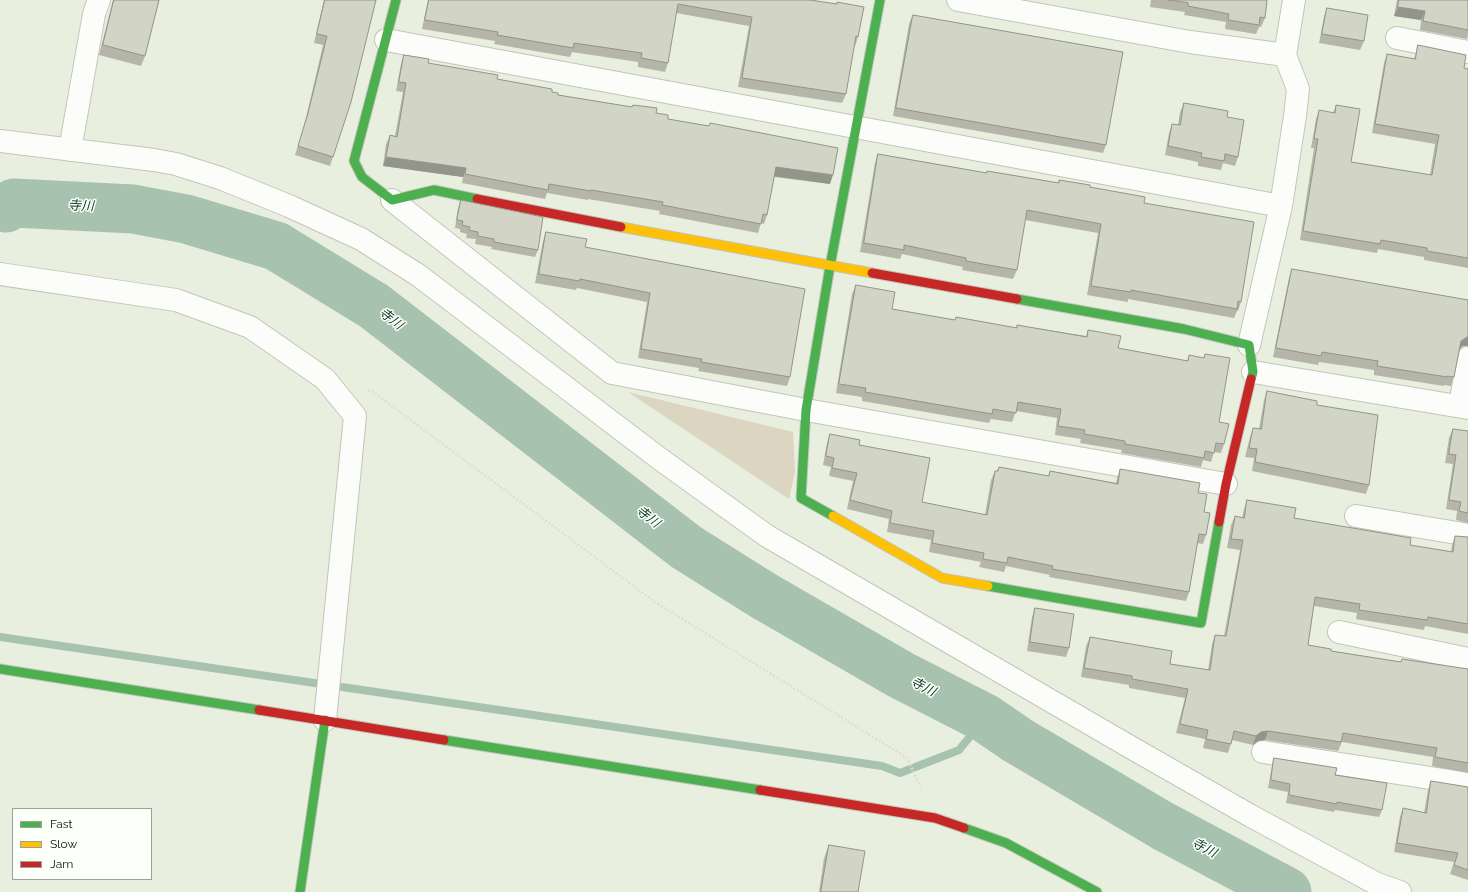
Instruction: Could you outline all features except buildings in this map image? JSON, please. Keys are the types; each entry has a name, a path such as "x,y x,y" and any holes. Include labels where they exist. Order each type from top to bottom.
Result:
{"street":[{"path":"70,150 94,14 99,0"},
{"path":"396,0 354,161 362,177 612,373 806,410 1226,484"},
{"path":"880,0 855,127 806,410 801,498 942,578 1201,623 1226,484 1253,372 1249,345 1281,206 1298,89 1285,55 1294,0"},
{"path":"958,0 1190,42 1285,55"},
{"path":"1397,38 1468,52"},
{"path":"386,40 1281,206"},
{"path":"0,141 154,160 199,171 289,206 361,239 418,275 660,460 767,536 1251,816 1377,884 1400,892"},
{"path":"392,200 434,190 830,266 1184,329 1249,345"},
{"path":"0,274 176,300 250,327 325,379 355,416 324,720 300,892"},
{"path":"1253,372 1464,407 1468,358"},
{"path":"1356,516 1468,535"},
{"path":"1339,632 1468,659"},
{"path":"0,669 934,818 1006,843 1097,892"},
{"path":"1263,752 1468,784"}],"path":[{"path":"366,390 373,392 655,602 907,758 934,818"}],"shaded area":[{"path":"628,392 793,432 795,472 789,499"}],"waterway":[{"name":"寺川","path":"0,207 6,208 14,203 133,209 186,219 276,246 374,306 686,547 764,596 901,675 985,718 1017,740 1163,826 1287,892"},
{"path":"0,637 882,766 900,773 959,750 985,718"}],"traffic: fast":[{"path":"396,0 354,161 362,177 392,200 434,190 477,199"},
{"path":"833,516 801,498 806,410 830,266 880,0"},
{"path":"1017,299 1184,329 1249,345 1253,372 1251,379"},
{"path":"988,586 1201,623 1219,522"},
{"path":"0,669 259,710"},
{"path":"300,892 325,720"},
{"path":"444,740 760,790"},
{"path":"964,828 1006,843 1097,892"}],"traffic: slow":[{"path":"621,227 872,273"},
{"path":"833,516 942,578 988,586"}],"traffic: jam":[{"path":"477,199 621,227"},
{"path":"872,273 1017,299"},
{"path":"1219,522 1226,484 1251,379"},
{"path":"259,710 444,740"},
{"path":"760,790 935,818 964,828"}]}
